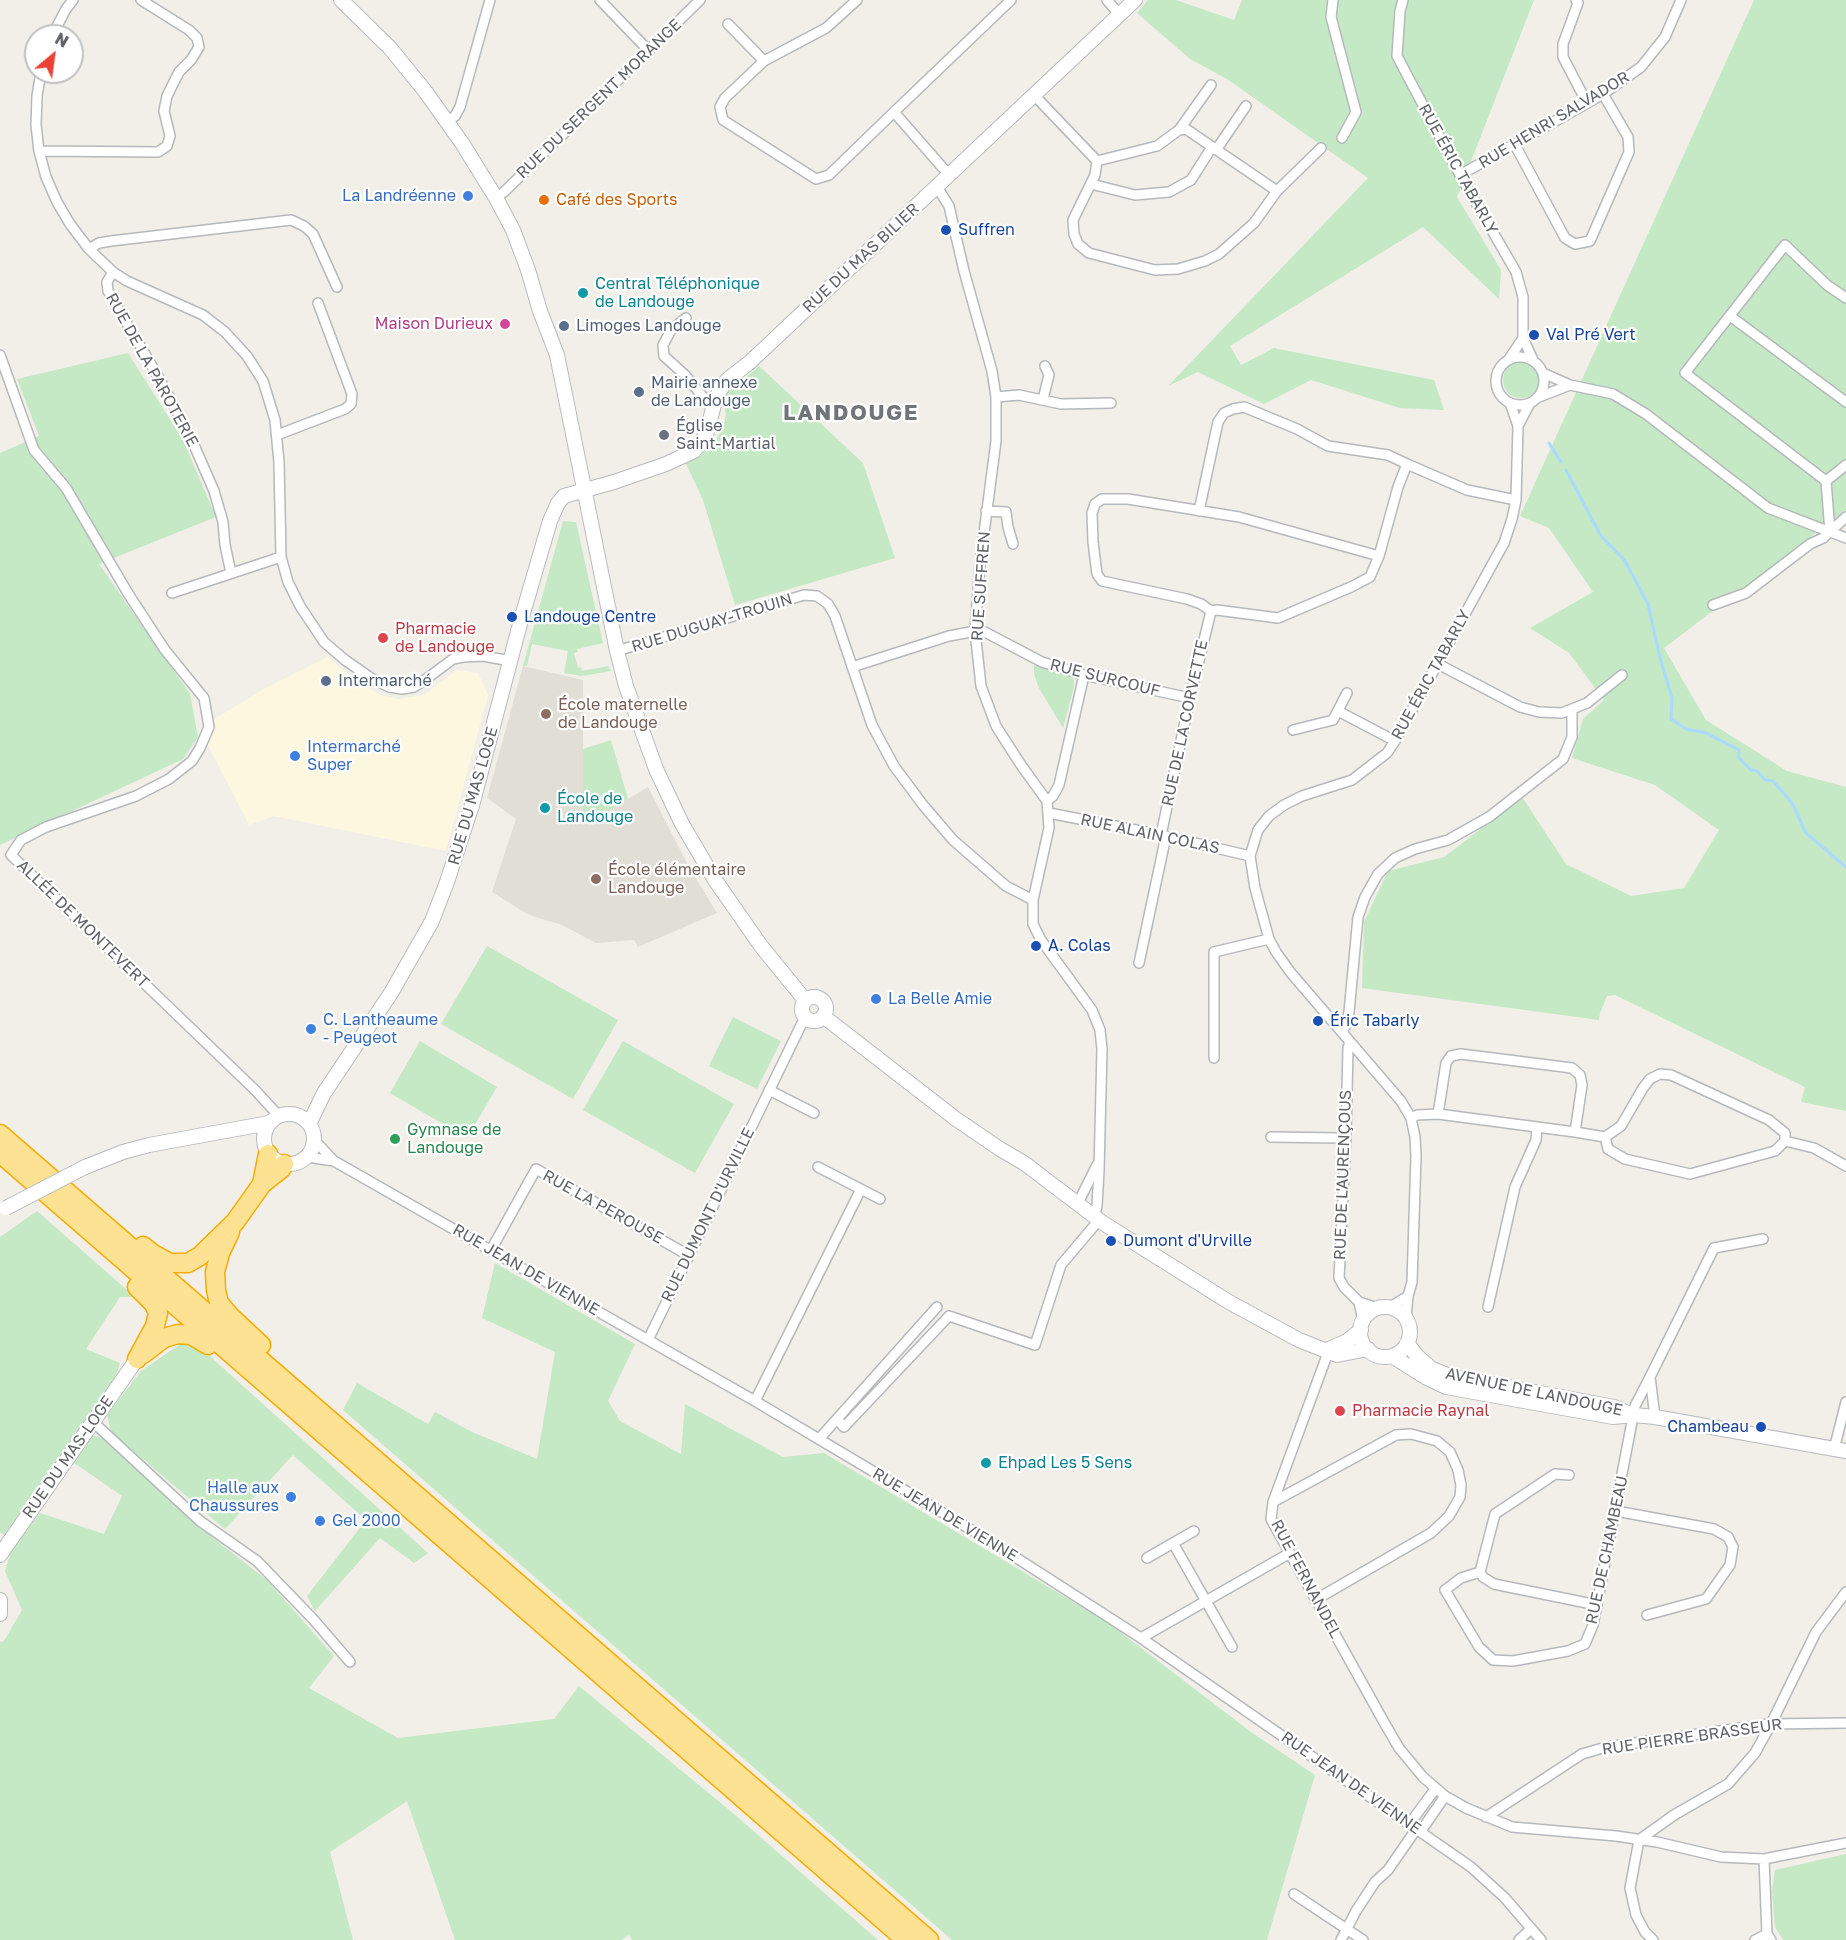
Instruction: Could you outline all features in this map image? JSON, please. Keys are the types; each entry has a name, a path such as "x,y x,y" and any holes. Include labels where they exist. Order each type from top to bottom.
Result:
{"highway":[{"path":"0,1129 26,1146 153,1254 170,1263 189,1263 200,1256 235,1222"},
{"path":"0,1134 929,1940"},
{"path":"262,1184 267,1150"},
{"path":"0,1153 906,1940"},
{"path":"284,1164 262,1184 235,1222 220,1253 215,1272 219,1303 320,1402 331,1421"},
{"path":"74,1218 96,1249 154,1304 158,1313 155,1326 137,1359"},
{"path":"137,1359 164,1338 177,1334 191,1335 205,1343 237,1371 269,1388"}],"main road":[{"path":"341,0 390,48 425,91 462,143 496,198 522,252 540,311 553,343 626,686 656,769 682,824 724,894 761,946 805,1000"},
{"name":"RUE DU MAS BILIER","path":"585,491 666,464 694,451 706,435 715,401 727,380 750,362 1135,0"},
{"name":"RUE DU MAS LOGE","path":"309,1124 324,1094 391,993 432,921 473,802 521,620 554,512 564,496 585,491"},
{"path":"812,997 820,998 825,1005 823,1016 816,1020 805,1017 802,1007 805,1000 812,997"},
{"path":"823,1016 956,1119 1024,1163 1096,1218 1229,1302 1299,1340 1337,1355 1368,1349"},
{"name":"RUE DU MAS LOGE","path":"294,1114 324,1094"},
{"path":"3,1210 85,1167 123,1152 149,1145 232,1128 246,1128 294,1114 309,1124 314,1142 307,1157 294,1163 284,1164 275,1160 246,1128"},
{"path":"267,1150 264,1135 274,1119"},
{"path":"1327,1350 1347,1341 1362,1325 1367,1315 1384,1308 1396,1309 1406,1317 1410,1330 1407,1343 1404,1349 1392,1356 1378,1356 1368,1349 1361,1337 1362,1325"},
{"name":"AVENUE DE LANDOUGE","path":"1407,1343 1417,1356 1432,1369 1450,1376 1614,1407 1634,1415"},
{"name":"AVENUE DE LANDOUGE","path":"1392,1356 1446,1387 1613,1417 1634,1415"},
{"name":"RUE DU MAS-LOGE","path":"0,1555 137,1359"},
{"path":"1634,1415 1840,1450"},
{"path":"0,1600 0,1614"}],"street":[{"path":"59,24 73,0"},
{"path":"39,151 158,152 167,146 170,136 164,111 167,96 179,72 191,60 199,47 197,38 189,30 141,0"},
{"path":"446,122 455,116 460,107 490,0"},
{"path":"600,0 649,51"},
{"name":"RUE DU SERGENT MORANGE","path":"496,198 700,0"},
{"path":"857,0 826,28 764,61 725,98 720,107 723,120 816,179 830,175 1011,0"},
{"path":"995,0 1003,8"},
{"path":"1107,0 1120,15"},
{"path":"1333,0 1331,17 1356,112 1342,138"},
{"name":"RUE ÉRIC TABARLY","path":"1403,0 1396,56 1460,175 1516,272 1523,297 1523,338 1533,360"},
{"path":"1576,0 1578,3 1563,44 1563,57 1587,103"},
{"name":"RUE HENRI SALVADOR","path":"1460,175 1603,94 1641,67 1665,37 1682,0"},
{"path":"728,24 764,61"},
{"path":"39,84 36,125 39,151 46,177 70,224 89,249 112,272 203,315 225,332 247,356 263,381 275,420 277,435 281,557 288,582 300,606 324,642 345,660 389,687 402,689 414,687 453,659 483,656 511,661"},
{"path":"1097,161 1157,146 1179,130 1211,85"},
{"path":"1515,145 1565,238 1575,244 1590,241 1629,152 1628,137 1603,94"},
{"path":"1034,95 1097,161"},
{"path":"1091,184 1135,195 1169,192 1191,180 1246,105"},
{"path":"894,112 949,176"},
{"path":"1179,130 1186,129 1277,191"},
{"path":"1097,161 1095,175 1073,220 1074,234 1078,244 1089,253 1155,270 1178,269 1219,254 1254,223 1277,191 1321,148"},
{"name":"RUE SUFFREN","path":"937,187 949,206 964,271 992,370 996,397 996,441 986,511 975,631 981,686 996,726 1047,801 1049,828 1033,900 1034,924 1041,940 1092,1010 1100,1030 1102,1049 1100,1160 1096,1218"},
{"path":"89,249 99,243 111,241 291,220 304,226 313,234 337,288"},
{"path":"1830,532 1826,481 1685,373 1785,245 1827,285 1846,298"},
{"name":"RUE DE LA PAROTERIE","path":"112,272 106,282 108,291 186,428 214,491 223,522 231,573"},
{"path":"277,435 345,409 351,404 352,394 318,303"},
{"path":"1730,316 1846,402"},
{"path":"686,318 671,330 663,345 664,356 704,396 715,401"},
{"path":"1523,338 1499,369 1496,383 1498,391 1510,403 1516,405 1530,403 1570,385"},
{"name":"ALLÉE DE MONTEVERT","path":"0,355 34,450 66,488 129,595 165,650 204,698 209,727 192,761 169,779 136,796 46,827 21,840 11,855 255,1090 274,1119"},
{"path":"1509,359 1525,357 1533,360 1541,368 1544,386 1539,397"},
{"path":"1043,399 1049,375 1045,366"},
{"path":"1543,373 1570,385 1613,394 1646,414 1768,508 1846,538"},
{"path":"996,397 1019,395 1061,404 1111,404"},
{"name":"RUE ÉRIC TABARLY","path":"1411,1119 1401,1101 1291,973 1269,939 1255,888 1250,856 1258,830 1269,816 1302,796 1352,780 1387,753 1395,741 1504,543 1512,519 1515,500 1518,426 1510,403"},
{"name":"RUE ÉRIC TABARLY","path":"1518,426 1530,403"},
{"path":"1199,511 1218,422 1224,413 1244,407 1297,429 1328,446 1388,455 1467,490 1515,500"},
{"path":"1379,556 1239,517 1128,499 1102,499 1095,504 1092,513 1095,563 1097,574 1102,581 1187,600 1201,604 1211,611 1278,618 1370,577 1379,556 1398,487 1407,464"},
{"path":"1826,481 1846,465"},
{"name":"RUE SUFFREN","path":"986,511 1006,512 1013,544"},
{"path":"1713,605 1746,593 1810,544 1830,532 1846,517"},
{"path":"172,593 281,557"},
{"name":"RUE DUGUAY-TROUIN","path":"617,651 804,595 817,596 828,604 835,616 872,725 894,766 953,840 1006,886 1033,900"},
{"name":"RUE DE LA CORVETTE","path":"1139,963 1190,698 1211,611"},
{"name":"RUE SURCOUF","path":"975,631 981,630 1042,662 1084,675 1190,698"},
{"path":"852,667 950,636 975,631"},
{"path":"1438,663 1520,707 1539,712 1562,713 1587,703 1622,675"},
{"path":"1047,801 1059,785 1084,675"},
{"path":"1293,730 1333,720 1347,693"},
{"path":"1342,1032 1349,1012 1358,917 1365,897 1378,874 1395,858 1415,849 1448,840 1490,817 1563,759 1572,737 1572,709"},
{"path":"1338,711 1395,741"},
{"name":"RUE ALAIN COLAS","path":"1049,813 1250,856"},
{"path":"1214,1058 1214,952 1269,939"},
{"name":"RUE DUMONT D'URVILLE","path":"648,1340 805,1017"},
{"name":"RUE DE L'AURENÇOUS","path":"1350,1042 1347,1048 1346,1136 1339,1278 1344,1287 1359,1302 1362,1325"},
{"path":"1438,1114 1446,1063 1451,1056 1461,1054 1527,1062 1572,1068 1580,1075 1582,1085 1575,1132"},
{"path":"1406,1317 1412,1282 1416,1156 1411,1119 1417,1115 1438,1114 1605,1137 1621,1126 1642,1088 1650,1079 1660,1074 1671,1075 1769,1120 1785,1133 1785,1141 1775,1151 1690,1174 1625,1159 1608,1149 1605,1137"},
{"path":"769,1090 814,1113"},
{"path":"1488,1306 1515,1187 1536,1140 1537,1128"},
{"path":"1271,1137 1339,1138 1346,1136"},
{"path":"1785,1141 1814,1148 1846,1166"},
{"name":"RUE JEAN DE VIENNE","path":"314,1142 334,1161 755,1401 995,1544 1141,1638 1416,1827 1488,1881 1541,1940"},
{"path":"307,1157 334,1161"},
{"name":"RUE SUFFREN","path":"1076,1203 1100,1160"},
{"path":"818,1167 880,1199"},
{"name":"RUE LA PEROUSE","path":"491,1250 536,1169 688,1255"},
{"path":"755,1401 861,1189"},
{"path":"837,1419 844,1427 949,1316 1035,1345 1061,1265 1096,1218"},
{"name":"RUE DE CHAMBEAU","path":"1480,1572 1461,1578 1445,1590 1479,1647 1493,1660 1513,1661 1568,1651 1585,1644 1598,1605 1635,1406 1714,1248 1763,1239"},
{"path":"1359,1302 1384,1308 1408,1296"},
{"path":"819,1439 937,1307"},
{"name":"RUE FERNANDEL","path":"1327,1350 1273,1502 1271,1519 1399,1748 1411,1765 1445,1796 1466,1808 1512,1827 1616,1836 1657,1842 1721,1857 1764,1859 1846,1843"},
{"path":"1650,1377 1655,1418"},
{"path":"1840,1450 1846,1402"},
{"path":"92,1421 200,1521 257,1561 313,1619 350,1662"},
{"path":"1273,1502 1396,1435 1411,1434 1437,1441 1450,1452 1458,1470 1461,1485 1460,1497 1449,1516 1431,1533 1315,1600"},
{"path":"1569,1475 1555,1474 1495,1514 1480,1572 1483,1577 1494,1584 1598,1605"},
{"path":"1616,1511 1714,1529 1728,1537 1733,1547 1730,1565 1706,1599 1647,1615"},
{"path":"1147,1558 1194,1531"},
{"path":"1173,1543 1232,1647"},
{"path":"1141,1638 1290,1553"},
{"path":"1653,1940 1645,1932 1636,1915 1630,1888 1639,1840 1674,1815 1728,1784 1755,1753 1772,1724 1816,1632 1846,1592"},
{"name":"RUE PIERRE BRASSEUR","path":"1486,1817 1582,1754 1606,1747 1772,1724 1846,1723"},
{"path":"1341,1940 1375,1882 1388,1870 1416,1827 1436,1788"},
{"path":"1416,1827 1445,1796"},
{"path":"1755,1940 1769,1937 1764,1859"},
{"path":"1294,1894 1363,1940"},
{"path":"1519,1940 1532,1929"}],"shaded area":[{"path":"328,657 360,684 381,695 398,699 424,695 457,670 478,673 488,695 446,851 274,816 249,825 207,743 211,721 262,690"},
{"name":"École élémentaire Landouge","path":"523,666 583,680 583,816 588,823 648,787 689,867 717,913 638,947 634,940 596,943 562,925 529,915 492,892 516,819 487,798"}],"green space":[{"path":"1148,0 1176,0 1234,20 1242,0 1534,0 1457,197 1501,270 1499,299 1423,227 1230,346 1241,365 1274,348 1434,380 1444,410 1400,408 1311,380 1264,404 1198,372 1168,386 1368,178 1227,79 1190,59 1137,13"},
{"path":"1754,0 1846,0 1846,510 1664,648 1706,720 1787,771 1846,787 1846,1111 1801,1102 1805,1087 1615,995 1607,996 1599,1020 1362,988 1364,922 1388,871 1444,857 1522,797 1566,864 1631,896 1684,888 1719,830 1655,785 1572,758 1583,719 1604,700 1569,653 1530,628 1593,592 1549,528 1520,516"},
{"path":"128,353 183,440 216,517 99,564 190,694 198,737 183,759 0,845 0,453 39,436 17,379"},
{"path":"1521,362 1534,367 1539,380 1534,393 1521,398 1508,393 1503,380 1508,367"},
{"path":"759,366 863,463 895,558 735,605 703,500 683,457 703,450 715,441 723,428 726,415 722,393"},
{"path":"563,521 576,522 603,643 577,649 578,652 574,653 578,668 581,667 582,671 608,666 611,671 582,676 564,673 568,651 532,644 527,666 523,666"},
{"path":"1034,665 1074,680 1063,728 1039,688 1034,674"},
{"path":"611,740 628,799 588,823 583,816 583,749"},
{"path":"487,946 618,1020 573,1099 441,1024"},
{"path":"733,1017 781,1041 757,1089 709,1066"},
{"path":"420,1041 497,1087 467,1138 390,1093"},
{"path":"623,1041 734,1104 695,1173 583,1110"},
{"path":"37,1211 135,1297 120,1297 86,1349 120,1363 116,1375 4,1535 0,1532 0,1237"},
{"path":"495,1263 635,1344 608,1401 620,1421 681,1454 685,1404 783,1457 824,1453 1107,1622 1251,1732 1315,1775 1267,1940 952,1940 343,1410 357,1383 428,1424 435,1412 472,1432 537,1459 555,1352 482,1318"},
{"path":"182,1343 202,1349 428,1553 414,1563 380,1538 315,1611 307,1596 366,1520 293,1455 225,1529 111,1432 107,1415 141,1371"},
{"path":"92,1435 102,1438 203,1530 267,1580 334,1656 309,1688 398,1738 554,1719 579,1686 734,1814 878,1940 632,1940 629,1935 621,1940 455,1940 407,1801 330,1852 353,1940 0,1940 0,1642 4,1641 22,1610 5,1571 12,1548 40,1513 104,1534 122,1496 73,1462"},
{"path":"1846,1854 1846,1940 1783,1940 1775,1927 1772,1891 1775,1870"}],"waterway":[{"path":"1549,443 1561,462"},
{"path":"1566,470 1601,536 1625,561 1648,604 1672,698 1671,719 1686,729 1706,733 1739,750 1739,758 1765,780 1773,781 1792,803 1806,833 1846,867"}],"place":[{"name":"La Landréenne","path":"468,196"},
{"name":"Café des Sports","path":"544,200"},
{"name":"Suffren","path":"946,230"},
{"name":"Central Téléphonique de Landouge","path":"583,293"},
{"name":"Maison Durieux","path":"505,324"},
{"name":"Limoges Landouge","path":"564,326"},
{"name":"Val Pré Vert","path":"1534,335"},
{"name":"Mairie annexe de Landouge","path":"639,392"},
{"name":"Église Saint-Martial","path":"664,435"},
{"name":"Landouge Centre","path":"512,617"},
{"name":"Pharmacie de Landouge","path":"383,638"},
{"name":"Intermarché","path":"326,681"},
{"name":"École maternelle de Landouge","path":"546,714"},
{"name":"Intermarché Super","path":"295,756"},
{"name":"École de Landouge","path":"545,808"},
{"name":"École élémentaire Landouge","path":"596,879"},
{"name":"A. Colas","path":"1036,946"},
{"name":"La Belle Amie","path":"876,999"},
{"name":"Éric Tabarly","path":"1318,1021"},
{"name":"C. Lantheaume - Peugeot","path":"311,1029"},
{"name":"Gymnase de Landouge","path":"395,1139"},
{"name":"Dumont d'Urville","path":"1111,1241"},
{"name":"Pharmacie Raynal","path":"1340,1411"},
{"name":"Chambeau","path":"1761,1427"},
{"name":"Ehpad Les 5 Sens","path":"986,1463"},
{"name":"Halle aux Chaussures","path":"291,1497"},
{"name":"Gel 2000","path":"320,1521"}],"district":[{"name":"LANDOUGE","path":"851,413"}]}
